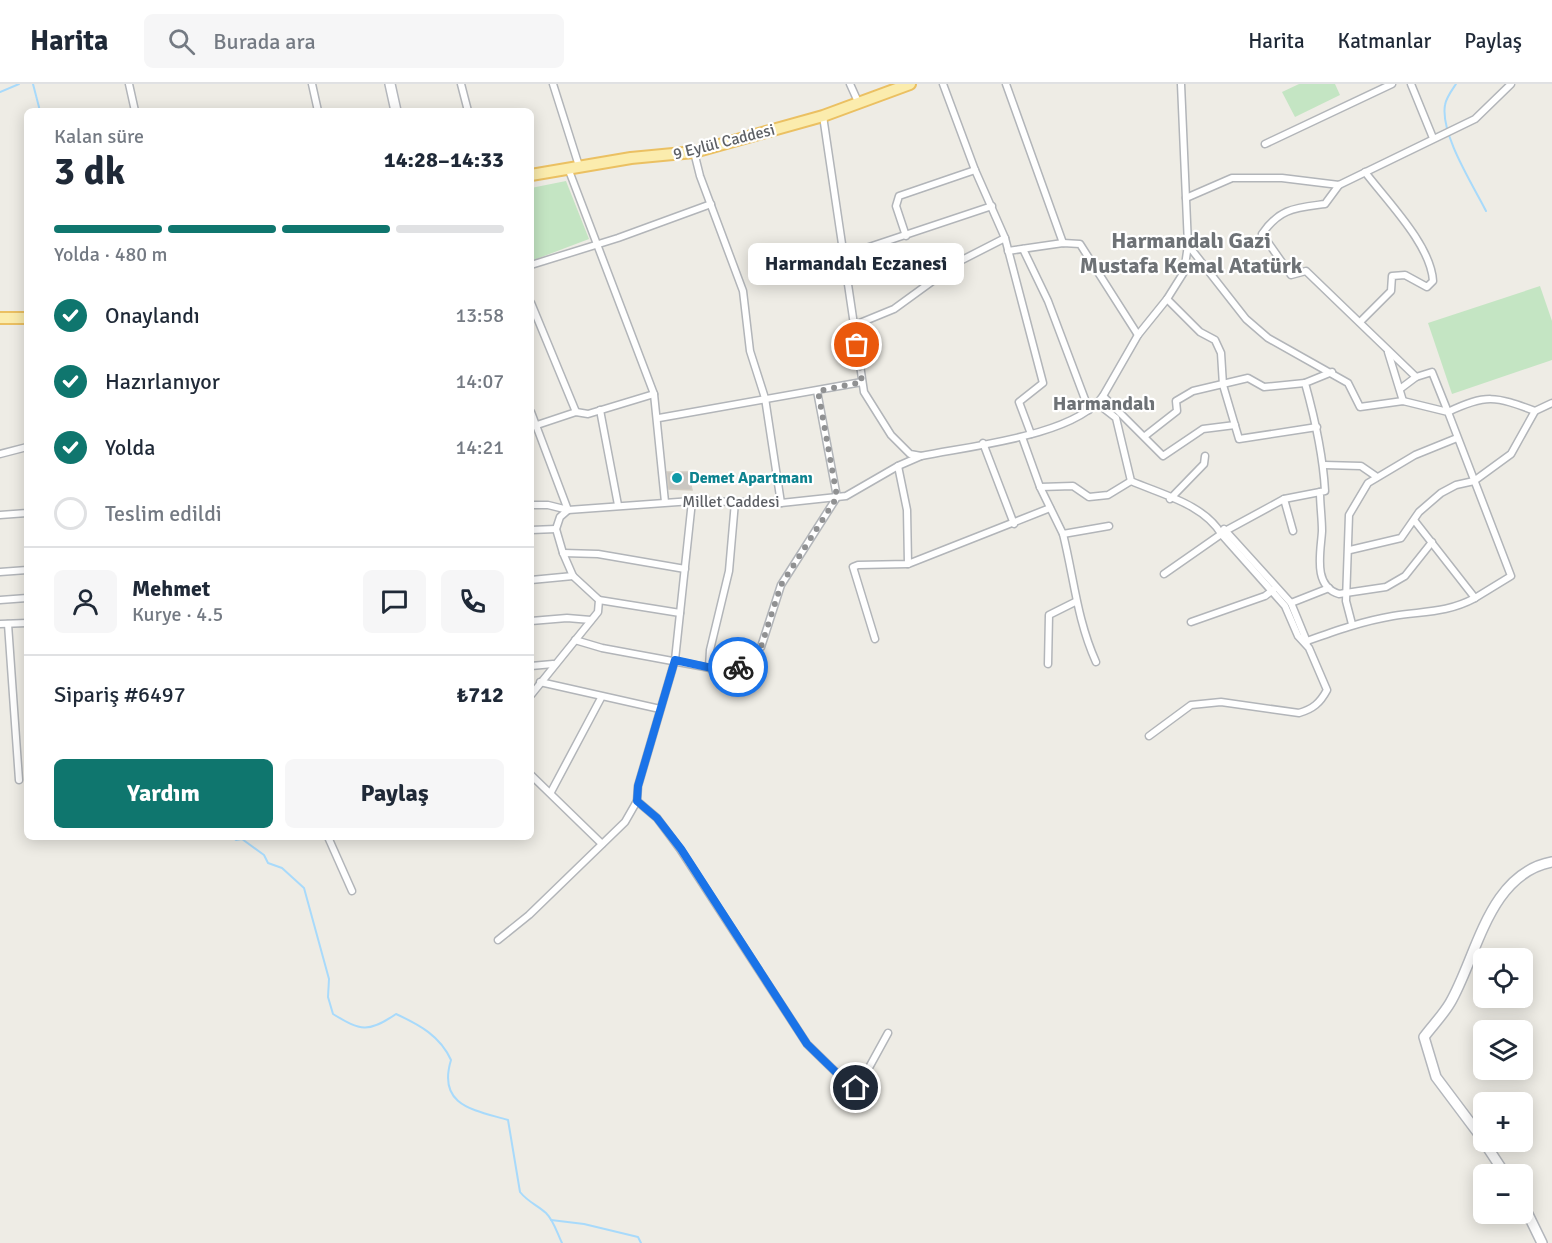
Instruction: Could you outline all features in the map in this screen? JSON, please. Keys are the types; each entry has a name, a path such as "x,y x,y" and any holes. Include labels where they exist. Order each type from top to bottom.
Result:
{"main road":[{"name":"9 Eylül Caddesi","path":"534,174 574,166 694,152 823,116 910,84"},
{"path":"0,317 24,318"}],"street":[{"path":"129,84 134,108"},
{"path":"312,84 317,108"},
{"path":"390,84 395,108"},
{"path":"461,84 467,108"},
{"path":"553,84 597,243 654,394 665,502"},
{"path":"850,84 860,104"},
{"path":"944,84 975,170 1005,238 1043,383 1019,402 1031,434"},
{"path":"1006,84 1063,243"},
{"path":"1131,481 1116,418 1098,404 1138,335 1185,272 1188,245 1180,84"},
{"path":"1265,144 1392,84"},
{"path":"1411,84 1433,138"},
{"path":"1416,377 1306,271 1291,275 1262,234 1272,221 1290,209 1325,204 1339,185 1475,119 1511,84"},
{"path":"823,116 864,392 891,435 910,454 921,456"},
{"path":"694,152 743,291 750,351 765,398 781,503"},
{"path":"906,236 896,206 899,196 975,170"},
{"path":"1360,322 1391,291 1392,276 1405,274 1427,287 1433,281 1432,270 1422,249 1365,172"},
{"path":"1186,198 1232,178 1282,178 1339,185"},
{"path":"534,264 711,204"},
{"path":"845,255 992,206"},
{"path":"855,325 894,309 960,261 1005,238"},
{"path":"1008,251 1063,243 1080,244 1138,335"},
{"path":"1188,245 1246,319 1268,338 1348,383 1360,407 1403,401 1448,412 1478,398 1509,401 1535,411"},
{"path":"1023,249 1045,293 1089,410"},
{"path":"1167,299 1200,332 1215,340 1221,353 1223,385 1239,439 1317,427"},
{"path":"534,310 576,412"},
{"path":"1388,351 1403,401"},
{"path":"1145,436 1177,411 1176,401 1193,390 1248,378 1264,387 1305,383 1332,372"},
{"path":"1308,644 1352,624 1394,616 1455,609 1511,576 1432,372 1416,377 1400,388"},
{"path":"658,418 862,382"},
{"path":"1164,574 1224,532 1284,499 1325,491 1324,465 1317,427 1305,383"},
{"path":"576,640 634,655 675,660 721,670 738,667 761,647 781,585 837,497 818,391"},
{"path":"534,425 576,412 588,414 654,394"},
{"path":"1103,396 1163,456 1203,429 1235,425"},
{"name":"Millet Caddesi","path":"534,505 548,505 568,510 618,504 692,501 781,503 837,497 866,486 898,466 921,456 1022,437 1068,422 1098,404"},
{"path":"1350,550 1401,538 1419,512 1441,494 1456,485 1474,481 1511,454 1535,411 1552,404"},
{"path":"600,410 618,504"},
{"path":"534,427 568,510 560,517 556,529 573,576 598,600 680,613"},
{"path":"1022,437 1040,487 1063,534 1074,574 1075,602 1084,636 1096,662"},
{"path":"1352,624 1346,594 1350,550 1349,515 1368,483 1415,455 1457,438"},
{"path":"984,443 1014,524"},
{"path":"0,454 24,448"},
{"path":"1170,499 1204,464 1205,456"},
{"path":"1324,465 1361,466 1377,477"},
{"path":"898,466 907,510 908,564"},
{"path":"1040,487 1073,486 1089,497 1108,495 1131,481"},
{"path":"1131,481 1202,511 1291,603 1327,690 1322,700 1310,710 1299,713 1221,702 1191,705 1149,736"},
{"path":"1320,492 1322,534 1318,546 1322,575 1334,592 1346,594 1386,587 1404,576 1432,542"},
{"path":"1284,499 1293,531"},
{"path":"498,940 529,915 625,822 637,801 638,786 675,660 692,501"},
{"path":"709,668 710,650 729,571 735,502"},
{"path":"875,639 853,567 908,564 1050,508"},
{"path":"0,515 24,513"},
{"path":"1414,520 1475,598"},
{"path":"1063,534 1109,526"},
{"path":"534,530 556,529"},
{"path":"1224,532 1273,590 1285,606 1298,636 1308,644"},
{"path":"563,553 598,554 685,569"},
{"path":"0,572 24,570"},
{"path":"534,580 573,576"},
{"path":"1291,603 1329,588"},
{"path":"1191,622 1265,596 1273,590"},
{"path":"0,600 24,598"},
{"path":"534,691 553,664 598,612 598,600"},
{"path":"1048,664 1049,615 1075,602"},
{"path":"534,621 567,618 591,620"},
{"path":"0,624 24,623"},
{"path":"8,624 19,780"},
{"path":"534,666 553,664"},
{"path":"540,682 601,698 660,709"},
{"path":"551,792 601,698"},
{"path":"534,778 603,844"},
{"path":"637,801 657,818 681,849 807,1044 848,1084 856,1088 860,1084 888,1033"},
{"path":"329,840 352,891"},
{"path":"1473,1126 1436,1077 1424,1037 1449,1004 1484,928 1508,886 1544,864 1552,862"},
{"path":"1533,1224 1542,1243"}],"green space":[{"path":"1299,84 1335,84 1340,95 1295,117 1282,92"},
{"path":"566,181 589,239 534,260 534,187"},
{"path":"1540,286 1552,321 1552,360 1452,394 1428,323"}],"building":[{"name":"Demet Apartmanı","path":"667,472 688,472 692,490 669,489"}],"waterway":[{"path":"0,92 19,84"},
{"path":"33,84 39,108"},
{"path":"1456,84 1445,105 1447,130 1486,211"},
{"path":"243,840 264,855 268,863 282,868 304,888 329,979 328,997 333,1014 364,1028 378,1024 396,1014 421,1027 435,1038 451,1060 448,1075 449,1087 454,1097 471,1109 508,1120 520,1192 549,1216 562,1243"},
{"path":"551,1220 584,1224 638,1237 641,1243"}],"way so far":[{"path":"738,667 761,647 781,585 837,497 818,391 862,382 857,345"}],"place":[{"name":"Harmandalı Eczanesi","path":"857,345"},
{"name":"Demet Apartmanı","path":"677,478"}],"district":[{"name":"Harmandalı Gazi Mustafa Kemal Atatürk","path":"1191,252"},
{"name":"Harmandalı","path":"1104,403"}],"route":[{"path":"738,667 721,670 675,660 638,786 637,801 657,818 681,849 807,1044 848,1084 856,1088"}]}
